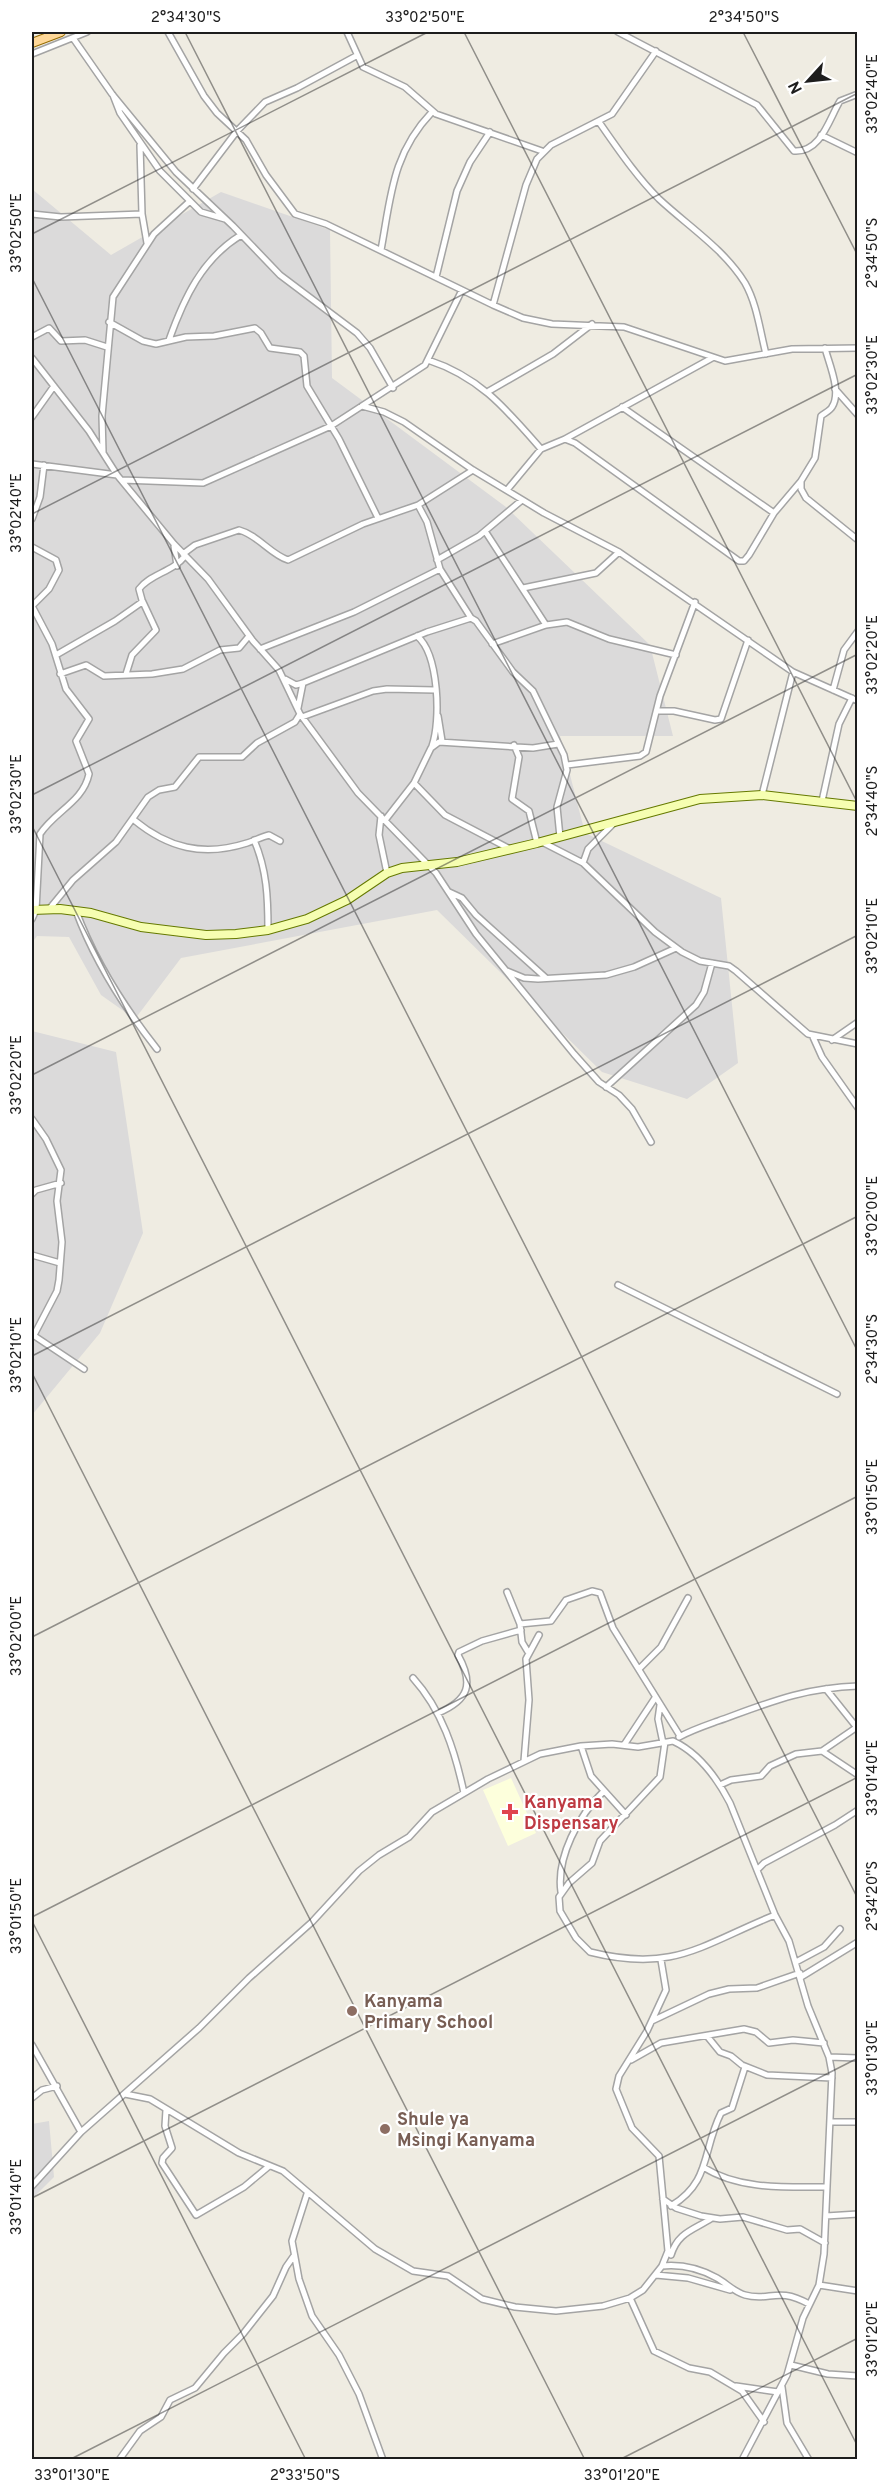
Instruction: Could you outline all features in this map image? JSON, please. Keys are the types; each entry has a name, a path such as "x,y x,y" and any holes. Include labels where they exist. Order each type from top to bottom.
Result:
{"main road":[{"path":"32,43 42,35 61,32"}],"street":[{"path":"32,54 87,32"},
{"path":"168,32 204,96 217,113 246,140 266,175 295,214 326,224 493,305 536,321 631,329 725,361 792,350 858,348"},
{"path":"347,32 356,56 368,71 405,87 432,112 542,151"},
{"path":"618,32 757,105 794,151 804,150 821,135 840,101 858,94"},
{"path":"73,38 112,94 176,172 280,275 357,333 370,348 393,388"},
{"path":"493,305 526,185 542,151 599,122 618,107 656,51"},
{"path":"193,189 237,131 271,98 297,88 356,56"},
{"path":"112,94 120,113 160,171 201,212 227,220"},
{"path":"381,250 399,163 412,133 432,112"},
{"path":"599,122 639,177 658,198 717,249 739,274 750,295 766,354"},
{"path":"436,277 462,176 490,132"},
{"path":"821,135 858,153"},
{"path":"140,143 142,214 147,243"},
{"path":"104,453 102,429 109,322 113,297 147,243 160,227 190,201"},
{"path":"32,214 61,217 142,214"},
{"path":"169,340 203,268 220,249 241,235"},
{"path":"122,480 203,483 331,426 393,388 428,360 462,290"},
{"path":"109,322 148,343 257,329 270,348 300,352 304,356 306,383 331,426 378,518"},
{"path":"489,391 553,354 592,324"},
{"path":"32,337 49,328 61,341 82,340 107,348"},
{"path":"565,439 575,442 739,561 744,561 750,555 774,513 801,481 815,458 821,416 832,407 835,389 825,348"},
{"path":"32,358 89,431 117,475 174,544 208,579 249,636 284,679 301,716 358,793 429,865 476,934 541,1016 606,1087 619,1095 632,1109 651,1142"},
{"path":"507,490 541,449 565,439 712,358"},
{"path":"428,360 446,366 489,391 541,449"},
{"path":"32,417 54,386"},
{"path":"835,389 858,415"},
{"path":"362,406 384,412 404,422 472,470 561,523 619,552 695,602 793,672 855,700 839,724 822,801"},
{"path":"622,407 774,513"},
{"path":"89,431 102,429"},
{"path":"101,472 108,461"},
{"path":"32,464 117,475"},
{"path":"32,519 40,497 44,465"},
{"path":"126,674 132,655 156,630 139,594 141,585 177,566 184,555 195,545 239,530 259,539 281,558 288,560 378,518 418,505 472,470"},
{"path":"801,481 801,489 806,498 858,540"},
{"path":"438,560 485,531 522,500"},
{"path":"418,505 427,522 440,569 471,618 478,624 513,672 533,691 567,765 557,807 560,837"},
{"path":"485,531 546,625"},
{"path":"174,544 177,566"},
{"path":"32,547 52,557 58,564 59,570 49,589 32,606 56,655 60,674 70,698 89,719 76,741 89,774 83,792 47,824 35,846 40,864 32,919"},
{"path":"523,588 596,573 619,552"},
{"path":"260,649 354,612 440,569"},
{"path":"56,655 115,621 142,602"},
{"path":"567,765 644,755 660,696 695,602"},
{"path":"284,679 296,685 303,683 427,632 471,618"},
{"path":"492,644 546,625 567,622 609,639 676,655"},
{"path":"833,690 844,650 858,631"},
{"path":"424,642 427,632"},
{"path":"60,674 86,664 104,676 152,674 183,669 220,650 239,648 249,636"},
{"path":"417,636 424,642 430,660 442,741"},
{"path":"657,711 674,711 716,720 721,719 748,640"},
{"path":"762,795 793,672"},
{"path":"301,716 303,683"},
{"path":"50,908 73,880 116,842 134,820 148,797 159,790 175,787 200,757 242,757 257,743 295,722 301,716 373,691 387,688 435,690"},
{"path":"387,873 379,835 383,818 414,783 431,748 436,708"},
{"path":"431,748 442,741 533,748 558,744"},
{"path":"514,745 519,758 512,799 529,811 539,843 583,863 655,932 676,948 693,959 729,966 736,971 813,1037 819,1050 858,1108"},
{"path":"414,783 446,815 510,849"},
{"path":"34,910 50,908 76,911 141,927 206,935 268,930 307,919 338,905 387,873 539,843 700,799 762,795 858,806"},
{"path":"134,820 155,837 181,847 214,849 269,835 280,841"},
{"path":"583,863 588,849 614,823"},
{"path":"254,840 265,870 268,930"},
{"path":"449,892 462,898 476,915 546,978"},
{"path":"76,911 86,939 105,975 133,1019 157,1049"},
{"path":"506,970 524,978 618,973 676,948"},
{"path":"606,1087 696,1005 704,992 712,963"},
{"path":"819,1050 858,1022"},
{"path":"813,1037 858,1044"},
{"path":"32,1119 59,1163 61,1183 57,1201 62,1242 57,1291 33,1334 84,1369"},
{"path":"33,1191 61,1183"},
{"path":"32,1255 60,1263"},
{"path":"618,1285 837,1394"},
{"path":"438,1713 457,1704 463,1698 467,1676 458,1653 520,1627 554,1620 566,1600 597,1591 603,1596 610,1623 640,1668 655,1698 680,1736"},
{"path":"507,1592 520,1627 522,1642 528,1652"},
{"path":"640,1668 661,1647 688,1598"},
{"path":"524,1761 529,1700 525,1666 528,1652 539,1635"},
{"path":"413,1678 438,1713 458,1766 464,1793"},
{"path":"673,1742 697,1727 766,1702 826,1689 858,1686"},
{"path":"720,1785 731,1780 761,1776 770,1766 796,1754 822,1750 857,1728 826,1689"},
{"path":"624,1745 655,1698"},
{"path":"561,1892 592,1863 600,1841 661,1774 664,1742 658,1719 660,1705"},
{"path":"32,2186 81,2132 199,2028 264,1963 312,1922 359,1871 379,1855 409,1837 432,1812 524,1761 581,1746 638,1747 673,1742 703,1764 720,1785 738,1821 796,1962 808,2006 830,2057 832,2078 825,2243 819,2285 809,2304 791,2365 764,2422 742,2460"},
{"path":"581,1746 591,1776 626,1815"},
{"path":"822,1750 858,1775"},
{"path":"603,1792 586,1810 571,1841 561,1875 560,1911 584,1948 598,1954 646,1961 661,1960 690,1953 775,1915"},
{"path":"757,1869 787,1849 835,1825 858,1810"},
{"path":"796,1962 824,1947 840,1929"},
{"path":"652,2021 709,1994 729,1989 757,1988 800,1975 858,1942"},
{"path":"661,1960 666,1990 631,2060 619,2076 616,2089 632,2128 659,2156 670,2253 679,2263 717,2278 735,2291"},
{"path":"631,2060 661,2043 697,2035 707,2036 744,2029 756,2031 769,2043 793,2040 824,2043"},
{"path":"707,2036 720,2052 731,2056 746,2067 775,2076 832,2078"},
{"path":"32,2045 81,2132"},
{"path":"830,2057 858,2058"},
{"path":"672,2206 695,2188 715,2126 721,2113 732,2108 746,2067"},
{"path":"32,2098 42,2090 57,2086"},
{"path":"125,2094 150,2099 268,2167 287,2174 307,2194 375,2249 399,2264 413,2271 446,2275 482,2299 515,2307 556,2311 603,2306 630,2298 643,2290 656,2275 682,2234 712,2218"},
{"path":"166,2110 165,2126 172,2148 163,2158 163,2165 196,2215 244,2187 268,2167"},
{"path":"830,2122 858,2122"},
{"path":"703,2167 718,2176 749,2184 827,2187"},
{"path":"307,2194 293,2232 293,2257 312,2316 339,2355 359,2394 383,2460"},
{"path":"663,2199 685,2212 712,2218 742,2217 787,2230 800,2229 825,2243"},
{"path":"826,2216 858,2214"},
{"path":"119,2460 140,2432 161,2417 170,2400 195,2388 243,2334 273,2296 293,2257"},
{"path":"662,2266 679,2263"},
{"path":"656,2275 688,2278 751,2296 790,2295 809,2304"},
{"path":"819,2285 858,2291"},
{"path":"630,2298 654,2351 689,2368 716,2375 745,2393 764,2422"},
{"path":"791,2365 828,2374 858,2376"},
{"path":"731,2386 780,2389"},
{"path":"780,2389 787,2423 808,2460"}],"shaded area":[{"path":"32,189 111,255 221,192 330,230 332,378 506,507 650,645 673,736 560,736 585,833 721,898 738,1063 687,1099 602,1072 437,910 181,958 135,1019 101,995 69,937 37,936 32,943"},
{"path":"32,1031 116,1052 143,1233 100,1333 32,1415"},
{"name":"Kanyama Dispensary","path":"511,1778 536,1833 508,1846 483,1790"},
{"path":"49,2121 54,2177 32,2199 32,2124"}],"place":[{"name":"Kanyama Dispensary","path":"510,1812"},
{"name":"Kanyama Primary School","path":"352,2011"},
{"name":"Shule ya Msingi Kanyama","path":"385,2129"}]}
